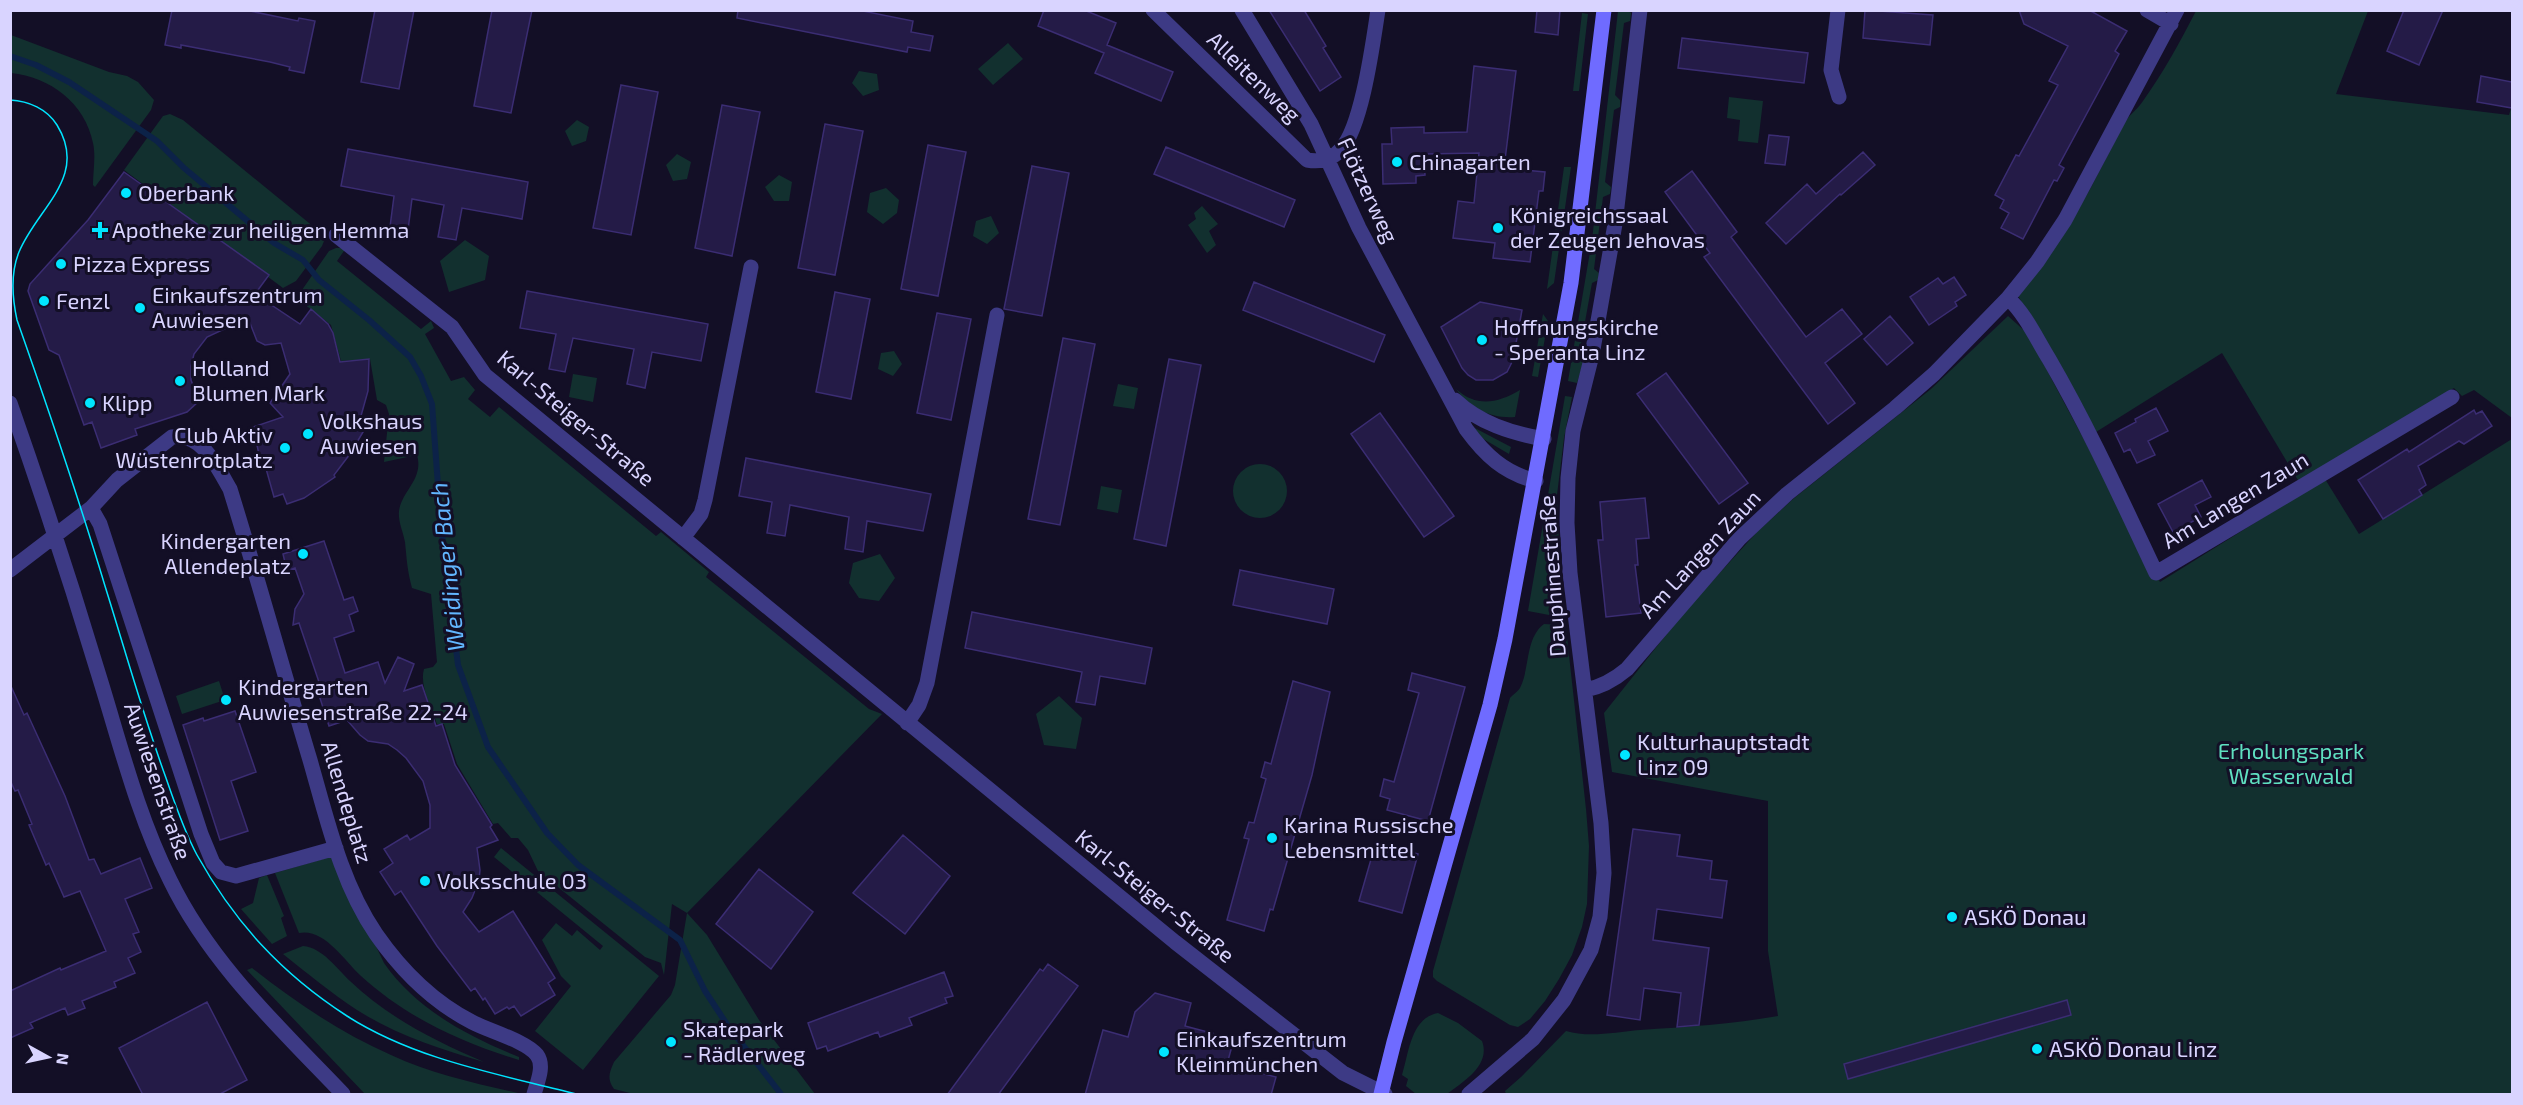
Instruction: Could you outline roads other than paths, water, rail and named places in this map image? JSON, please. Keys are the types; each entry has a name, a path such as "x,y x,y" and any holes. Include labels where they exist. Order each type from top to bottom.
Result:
{"main road":[{"name":"Dauphinestraße","path":"1382,1094 1394,1042 1490,705 1507,628 1544,439 1571,283 1604,10"}],"street":[{"name":"Alleitenweg","path":"1154,10 1307,160 1319,162 1329,158"},
{"name":"Flötzerweg","path":"1242,10 1311,124 1329,158 1359,228 1466,429 1481,450 1508,471 1536,481"},
{"path":"1329,158 1341,149 1353,127 1378,10"},
{"name":"Dauphinestraße","path":"1469,1095 1517,1055 1546,1024 1579,975 1594,939 1600,917 1604,873 1601,823 1570,573 1567,523 1568,478 1573,431 1592,355 1615,224 1640,10"},
{"path":"1838,10 1831,70 1839,97"},
{"path":"2147,10 2174,17"},
{"name":"Am Langen Zaun","path":"1585,690 1597,688 1614,680 1627,669 1739,539 1787,494 1926,381 2012,303 2065,220 2174,17"},
{"name":"Karl-Steiger-Straße","path":"336,234 452,327 485,375 907,723 1175,942 1342,1073 1382,1094"},
{"path":"683,538 701,514 751,267"},
{"name":"Am Langen Zaun","path":"2012,303 2057,373 2085,425 2156,573 2452,397"},
{"path":"907,723 919,705 927,683 997,315"},
{"name":"Flötzerweg","path":"1447,392 1466,411 1487,423 1544,439"},
{"name":"Auwiesenstraße","path":"10,403 55,535 140,809 170,880 208,944 236,980 343,1095"},
{"name":"Allendeplatz","path":"91,508 117,480 172,437 182,435 191,438 217,466 230,489 336,848 348,880 375,933 416,982 441,1004 471,1022 527,1047 536,1054 540,1062 540,1071 534,1095"},
{"path":"10,570 91,508"},
{"name":"Auwiesenstraße","path":"91,508 100,524 194,813 213,863 221,872 236,876 336,848"}],"waterway":[{"name":"Weidinger Bach","path":"10,56 36,65 69,82 157,141 184,168 274,243 303,260 319,280 410,357 421,376 432,404 441,526 458,665 488,747 547,833 578,865 680,940 705,991 728,1026 781,1094"}],"tram line":[{"path":"10,100 37,107 53,119 65,144 67,161 57,192 27,236 16,260 13,286 17,320 95,552 158,754 180,817 197,855 227,903 262,945 301,983 347,1016 373,1031 429,1055 576,1094"}],"place":[{"name":"Chinagarten","path":"1397,162"},
{"name":"Oberbank","path":"126,193"},
{"name":"Königreichssaal der Zeugen Jehovas","path":"1498,228"},
{"name":"Apotheke zur heiligen Hemma","path":"100,230"},
{"name":"Pizza Express","path":"61,264"},
{"name":"Fenzl","path":"44,301"},
{"name":"Einkaufszentrum Auwiesen","path":"140,308"},
{"name":"Hoffnungskirche - Speranta Linz","path":"1482,340"},
{"name":"Holland Blumen Mark","path":"180,381"},
{"name":"Klipp","path":"90,403"},
{"name":"Volkshaus Auwiesen","path":"308,434"},
{"name":"Club Aktiv Wüstenrotplatz","path":"285,448"},
{"name":"Kindergarten Allendeplatz","path":"303,554"},
{"name":"Kindergarten Auwiesenstraße 22-24","path":"226,700"},
{"name":"Kulturhauptstadt Linz 09","path":"1625,755"},
{"name":"Karina Russische Lebensmittel","path":"1272,838"},
{"name":"Volksschule 03","path":"425,881"},
{"name":"ASKÖ Donau","path":"1952,917"},
{"name":"Skatepark - Rädlerweg","path":"671,1042"},
{"name":"ASKÖ Donau Linz","path":"2037,1049"},
{"name":"Einkaufszentrum Kleinmünchen","path":"1164,1052"}],"park label":[{"name":"Erholungspark Wasserwald","path":"2291,764"}]}
